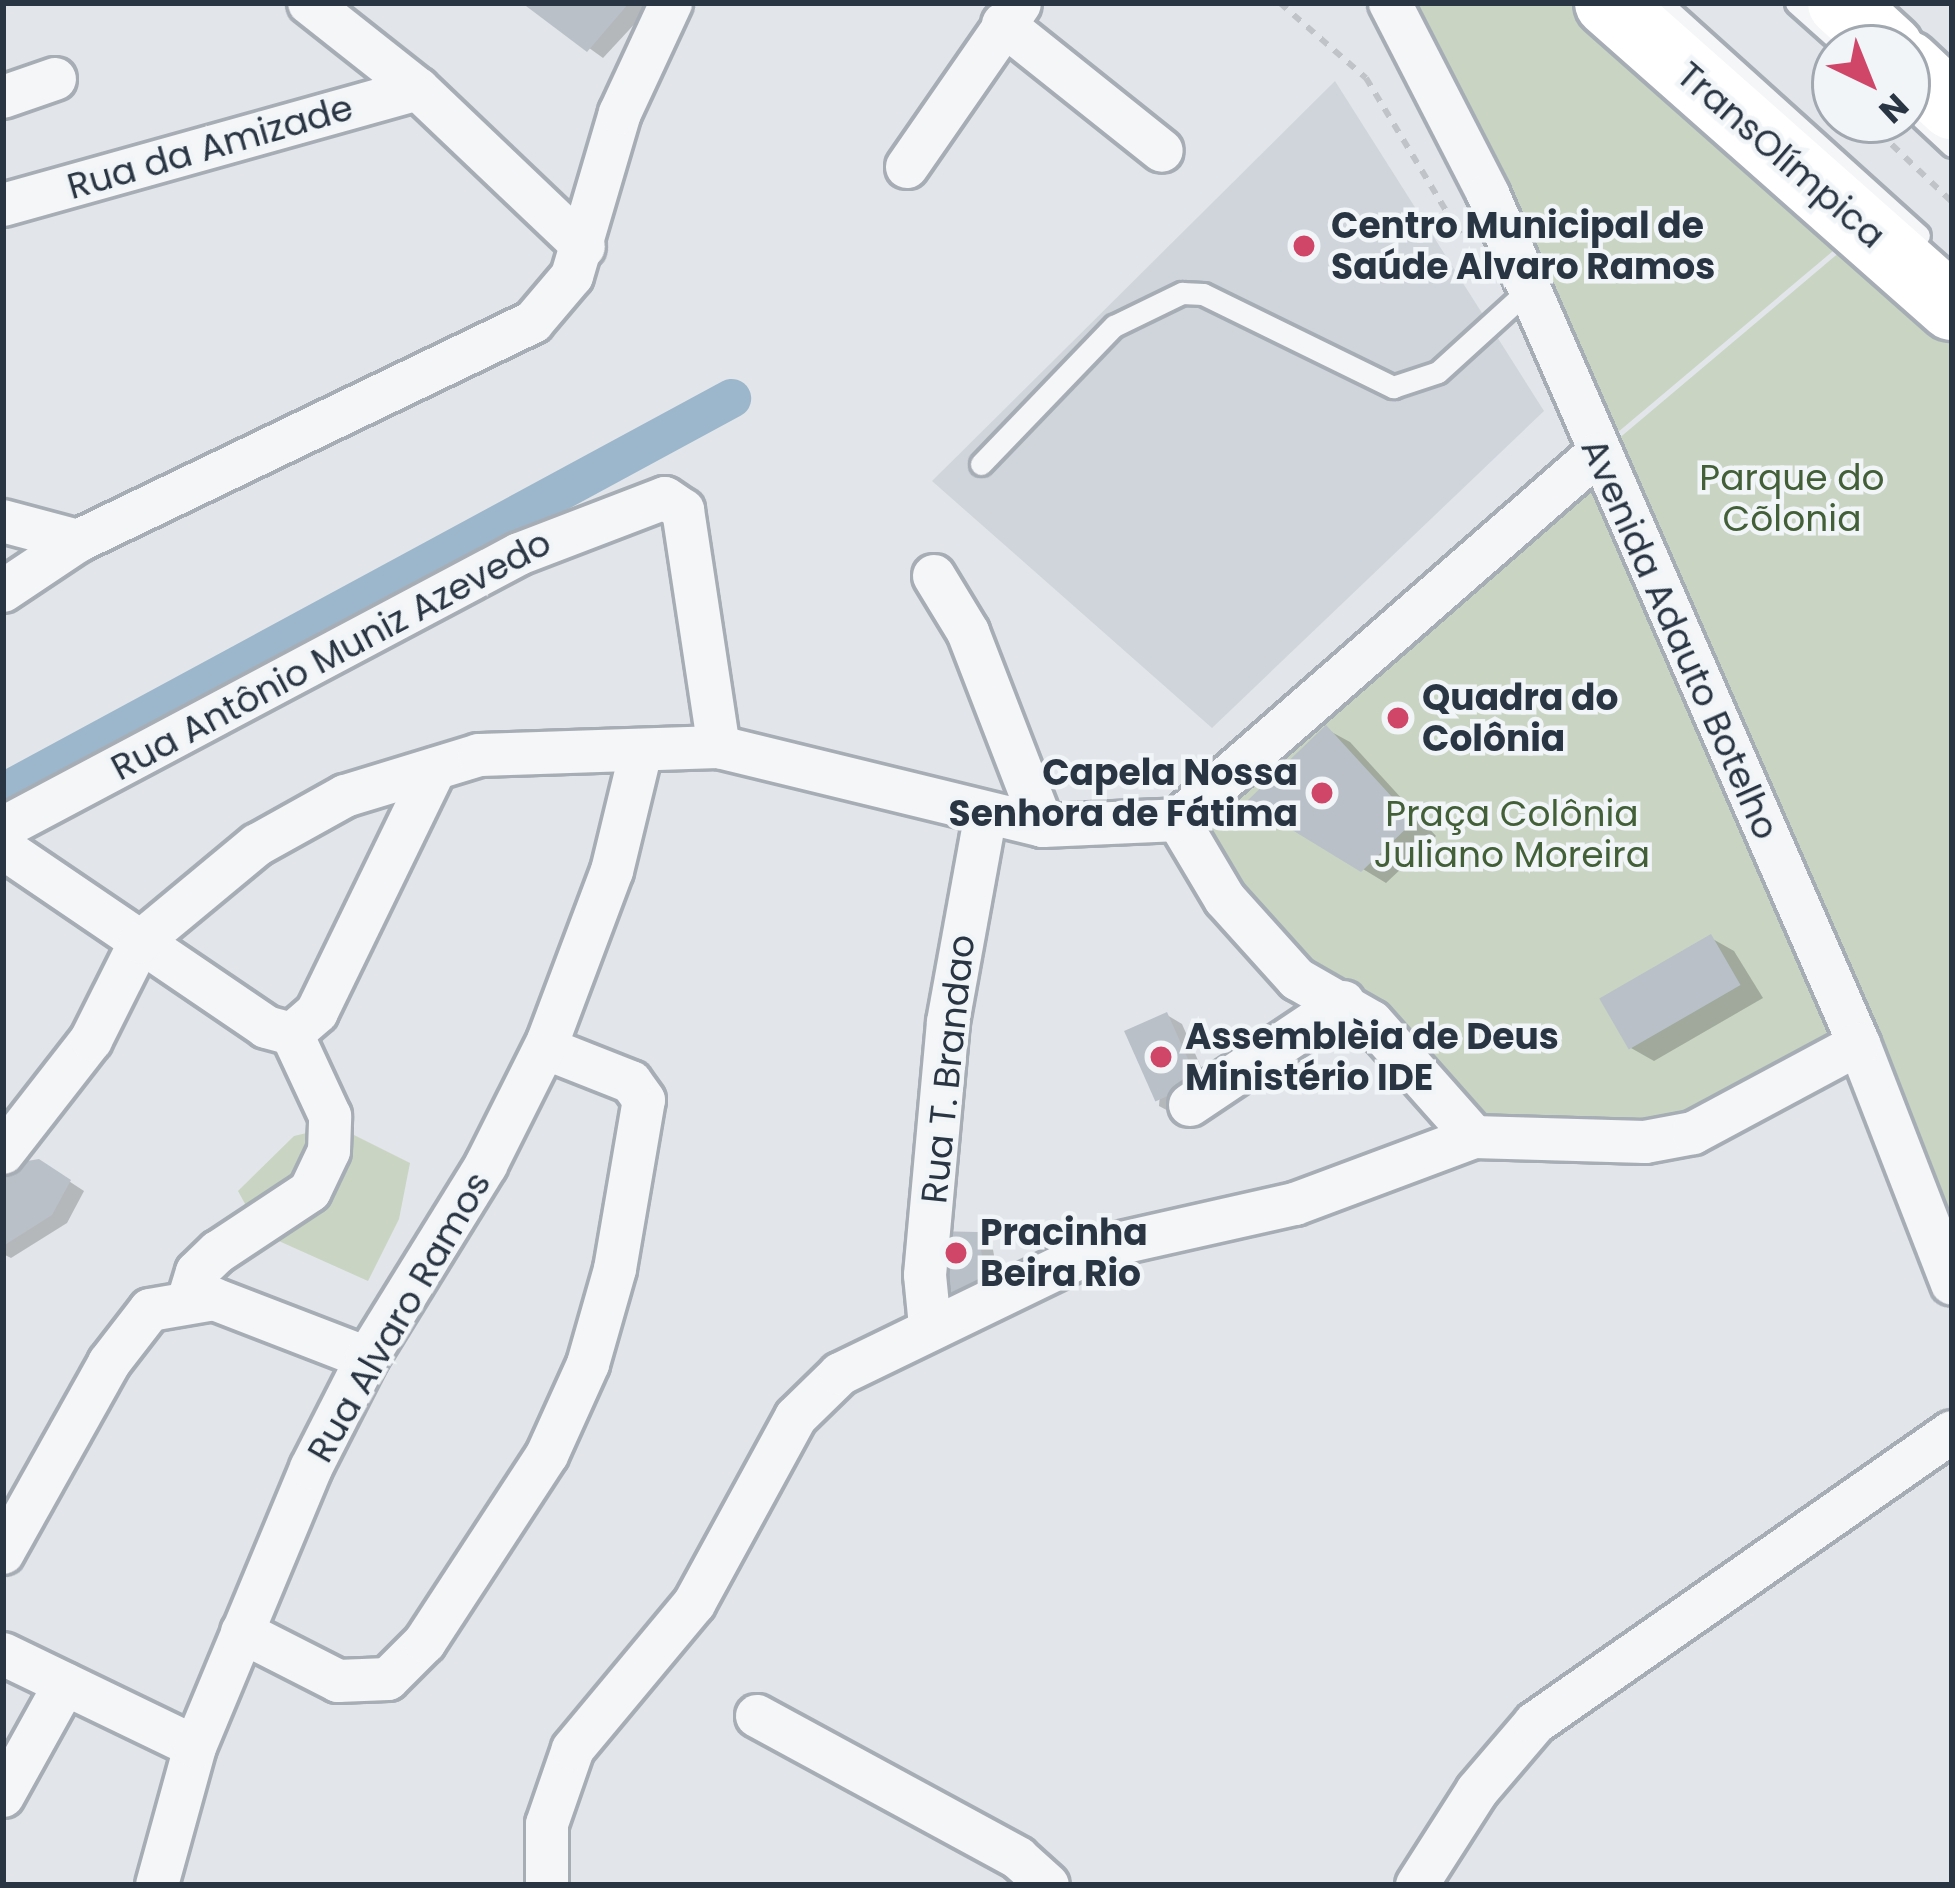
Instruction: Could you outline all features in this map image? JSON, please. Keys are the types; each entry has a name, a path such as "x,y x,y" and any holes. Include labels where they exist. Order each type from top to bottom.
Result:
{"highway":[{"name":"TransOlímpica","path":"1608,3 1944,279"},
{"path":"1841,3 1864,24"}],"street":[{"path":"309,3 418,89 584,247"},
{"path":"3,591 78,541 494,346 560,296 584,247 620,113 671,3"},
{"name":"Avenida Adauto Botelho","path":"1390,3 1437,82 1517,298 1597,454 1859,1044 1952,1284"},
{"path":"907,167 1012,14 1162,151"},
{"path":"3,97 55,79"},
{"name":"Rua da Amizade","path":"3,205 418,89"},
{"path":"3,1153 91,1040 140,942 296,820 435,769 518,750 719,746 1042,826 1178,820 1597,454"},
{"name":"Rua Antônio Muniz Azevedo","path":"3,828 559,533 665,498 683,509 719,746"},
{"path":"3,521 78,541"},
{"path":"934,576 968,632 1042,826"},
{"name":"Rua Alvaro Ramos","path":"157,1885 195,1747 367,1358 487,1165 545,1048 612,872 641,751"},
{"path":"292,1034 317,1012 435,769"},
{"name":"Rua T. Brandao","path":"930,1326 925,1275 948,1022 986,813"},
{"path":"1178,820 1225,899 1297,979 1372,1022 1474,1137"},
{"path":"3,848 266,1027 292,1034"},
{"path":"1190,1106 1344,1002"},
{"path":"189,1298 197,1272 218,1252 310,1191 329,1151 330,1116 292,1034"},
{"path":"548,1885 547,1824 573,1749 694,1604 796,1417 840,1374 930,1326 1099,1248 1262,1214 1474,1137 1646,1142 1694,1133 1859,1044"},
{"path":"242,1632 338,1681 388,1679 425,1642 547,1455 588,1364 615,1269 644,1100 631,1082 545,1048"},
{"path":"3,1553 130,1329 150,1310 189,1298 214,1299 367,1358"},
{"path":"1417,1885 1478,1791 1535,1723 1952,1432"},
{"path":"3,1654 195,1747"},
{"path":"3,1796 65,1684"},
{"path":"757,1716 1018,1858 1048,1885"}],"lane":[{"name":"TransOlímpica","path":"1660,3 1944,279"},
{"path":"1796,3 1819,24"},
{"path":"981,464 1114,326 1182,293 1204,294 1393,387 1438,372 1517,298"}],"path":[{"path":"1280,3 1379,95 1517,298"},
{"path":"1892,144 1952,202"}],"shaded area":[{"name":"Centro Municipal de Saúde Alvaro Ramos","path":"1335,81 1544,411 1212,728 932,481"}],"green space":[{"path":"1400,3 1590,3 1852,235 1605,443"},
{"name":"Parque do Cõlonia","path":"1854,240 1952,322 1952,1262 1604,451"},
{"name":"Praça Colônia Juliano Moreira","path":"1596,461 1854,1043 1691,1125 1477,1135 1178,820"},
{"path":"336,1126 410,1163 399,1219 368,1281 261,1233 238,1191 294,1136"}],"building":[{"path":"522,3 629,3 587,52"},
{"name":"Capela Nossa Senhora de Fátima","path":"1326,725 1414,821 1361,872 1246,802"},
{"path":"1711,934 1740,985 1629,1050 1599,999"},
{"name":"Assemblèia de Deus Ministério IDE","path":"1167,1012 1198,1082 1155,1101 1124,1031"},
{"path":"39,1159 71,1180 52,1215 3,1246 3,1165"},
{"name":"Pracinha Beira Rio","path":"933,1231 978,1232 988,1292 929,1316"}],"waterway":[{"path":"3,792 731,398"}],"place":[{"name":"Centro Municipal de Saúde Alvaro Ramos","path":"1304,246"},
{"name":"Quadra do Colônia","path":"1398,718"},
{"name":"Capela Nossa Senhora de Fátima","path":"1322,793"},
{"name":"Assemblèia de Deus Ministério IDE","path":"1161,1057"},
{"name":"Pracinha Beira Rio","path":"956,1253"}]}
